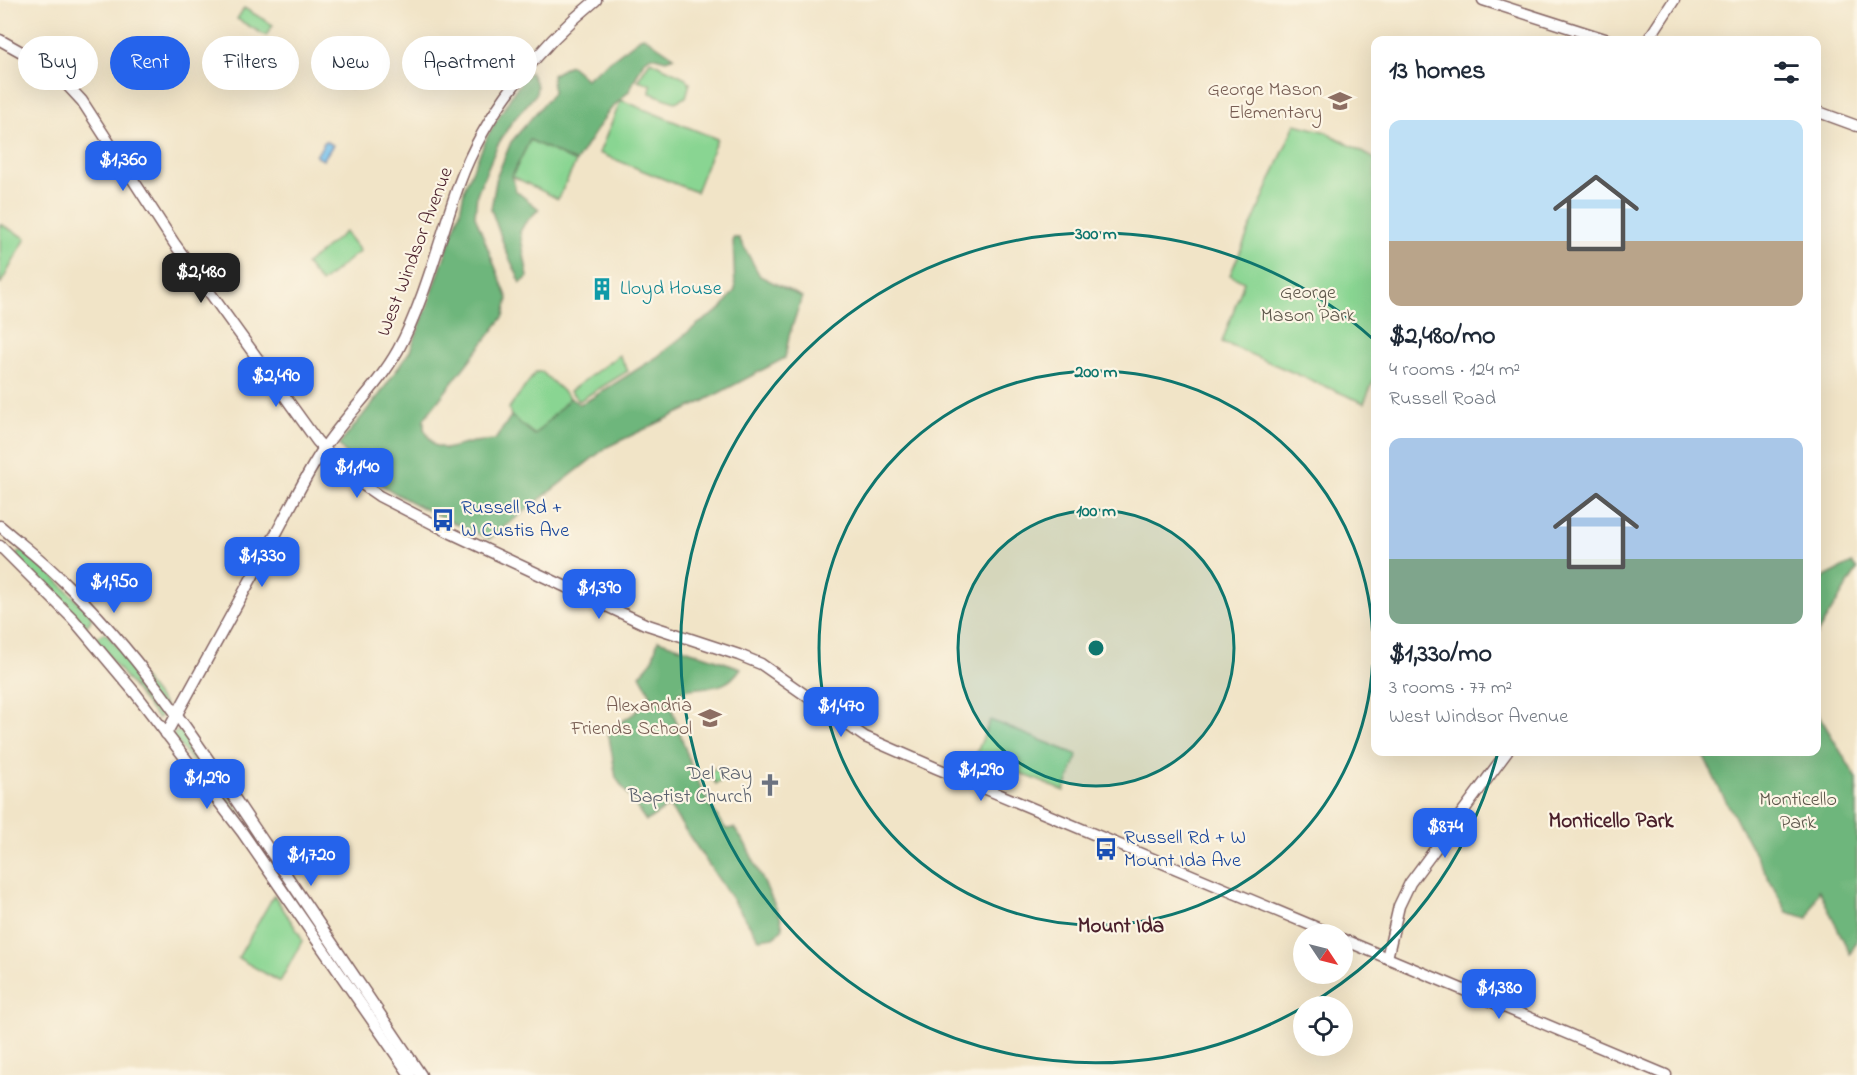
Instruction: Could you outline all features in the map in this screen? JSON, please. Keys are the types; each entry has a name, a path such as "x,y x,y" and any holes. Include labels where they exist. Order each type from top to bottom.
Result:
{"street":[{"name":"West Windsor Avenue","path":"166,734 324,449 399,349 422,294 467,164 501,104 537,55 565,26 596,0"},
{"path":"1483,0 1596,36"},
{"path":"1651,36 1674,0"},
{"path":"0,40 57,74 82,101 174,243 324,449 350,476 379,496 450,533 645,624 739,655 769,668 865,737 1308,924"},
{"path":"1821,113 1857,126"},
{"path":"0,526 62,579 143,670 177,715 421,1075"},
{"path":"0,546 88,636 136,694 242,832 410,1075"},
{"path":"1387,958 1399,906 1410,883 1504,756"},
{"path":"1353,944 1666,1075"}],"green space":[{"path":"244,8 273,25 266,36 237,19"},
{"path":"643,36 674,57 666,60 651,56 644,61 629,91 608,112 576,162 530,140 512,176 516,191 539,209 525,223 520,232 528,277 521,283 506,251 491,209 497,176 511,142 553,93 552,75 570,65 586,79"},
{"path":"650,61 686,78 690,83 686,97 675,102 650,93 651,85 638,80"},
{"path":"515,90 536,90 536,94 511,123 497,146 477,194 475,216 508,299 504,316 424,419 424,429 434,445 446,449 473,442 495,440 511,416 535,435 570,398 579,404 587,401 657,357 698,324 720,310 735,290 733,238 739,238 760,276 802,297 789,336 785,358 702,402 607,447 489,539 387,488 352,461 339,445 380,394 410,351 460,212 465,187 489,133"},
{"path":"621,100 717,139 696,192 599,153"},
{"name":"George Mason Park","path":"1295,124 1326,132 1371,157 1371,387 1364,403 1222,342 1244,282 1230,275"},
{"path":"530,140 576,162 558,199 512,176"},
{"path":"0,224 26,238 0,285"},
{"path":"345,232 360,251 321,283 306,264"},
{"path":"619,355 628,371 579,401 570,391"},
{"path":"536,372 542,372 570,398 535,436 511,416 509,408"},
{"path":"23,551 52,575 91,615 89,623 85,626 16,558 18,552"},
{"path":"1852,563 1857,570 1821,628 1821,579"},
{"path":"103,633 108,635 166,707 158,719 96,640"},
{"path":"658,640 741,668 734,677 720,685 679,692 671,706 692,769 709,804 726,829 734,828 746,845 780,916 783,928 774,937 759,939 669,806 646,821 616,778 608,731 636,712 651,695 640,675 652,661"},
{"name":"Monticello Park","path":"1821,719 1857,779 1857,941 1850,954 1819,890 1808,918 1787,912 1704,756 1821,756"},
{"path":"990,720 1078,755 1064,791 976,755"},
{"path":"180,731 186,735 242,817 240,821 172,736 175,732"},
{"path":"720,766 728,777 716,784 709,773"},
{"path":"274,895 302,941 280,982 238,958"}],"water":[{"path":"325,141 333,145 323,160 316,156"}],"place":[{"name":"George Mason Elementary","path":"1340,101"},
{"name":"Lloyd House","path":"602,289"},
{"name":"Russell Rd + W Custis Ave","path":"443,520"},
{"name":"Alexandria Friends School","path":"710,718"},
{"name":"Del Ray Baptist Church","path":"770,785"},
{"name":"Russell Rd + W Mount Ida Ave","path":"1106,849"}],"district":[{"name":"Monticello Park","path":"1611,822"},
{"name":"Mount Ida","path":"1121,927"}]}
